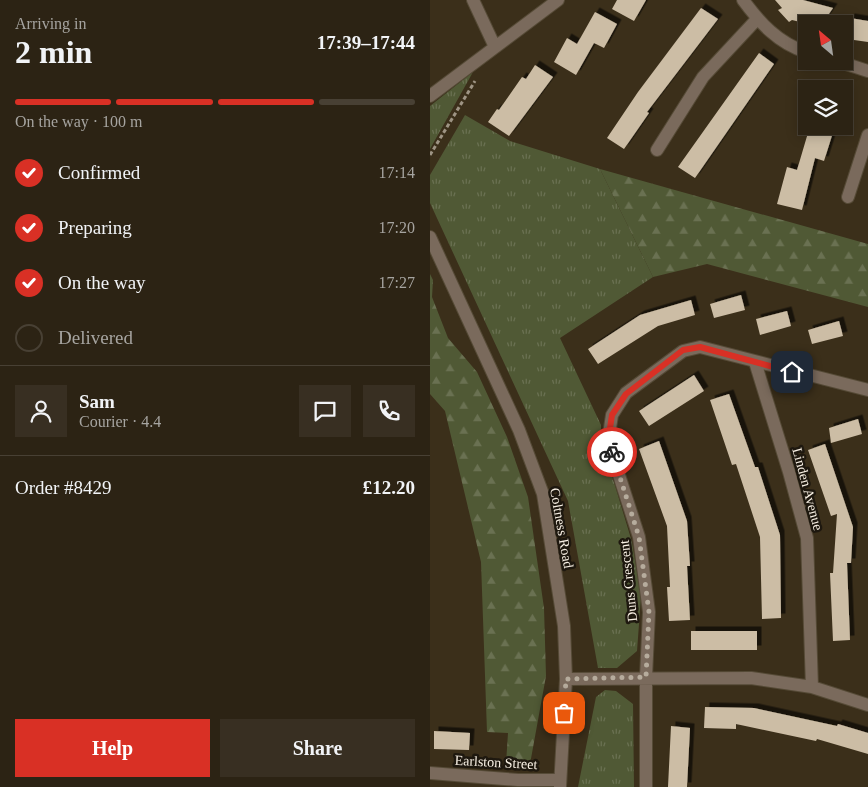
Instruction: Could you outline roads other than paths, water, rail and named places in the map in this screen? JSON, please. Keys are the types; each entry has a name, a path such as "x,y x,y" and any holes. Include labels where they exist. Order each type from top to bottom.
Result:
{"street":[{"path":"473,0 495,47"},
{"path":"430,96 558,0"},
{"path":"743,0 757,19 781,40 798,48"},
{"path":"657,150 703,77 757,19"},
{"path":"853,66 868,71"},
{"path":"848,197 868,135"},
{"name":"Coltness Road","path":"430,237 519,430 543,494 564,626 566,679 560,784"},
{"name":"Duns Crescent","path":"646,787 646,677 649,612 639,537 608,441 612,415 626,394 683,350 700,347 868,390"},
{"name":"Linden Avenue","path":"754,362 789,472 807,538 812,687"},
{"path":"566,679 646,677 751,678 812,687 868,705"},
{"name":"Earlston Street","path":"430,773 516,784 560,784"}]}
